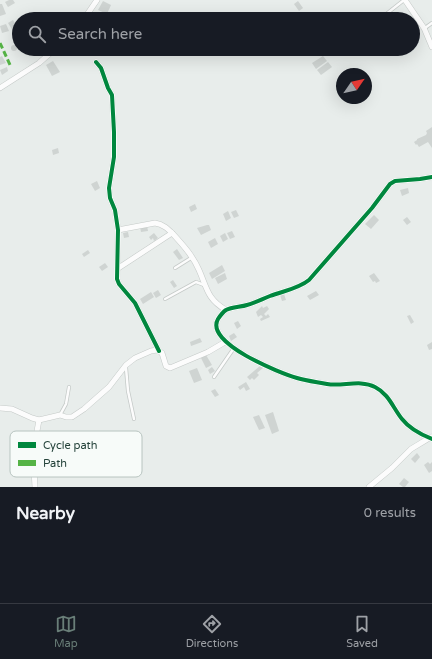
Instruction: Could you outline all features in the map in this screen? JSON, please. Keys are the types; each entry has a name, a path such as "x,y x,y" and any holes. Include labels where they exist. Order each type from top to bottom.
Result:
{"street":[{"path":"89,12 97,0"},
{"path":"405,0 413,12"},
{"path":"420,22 432,47"},
{"path":"0,88 40,62 46,56"},
{"path":"96,62 101,68 112,95 114,157 110,198 118,230 117,280 135,303 159,351 162,353 166,366 170,368 208,352 225,342"},
{"path":"431,438 416,431 403,421 393,404 382,391 374,386 365,384 331,385 298,378 266,366 225,342 217,330 216,323 226,310 248,305 302,285 316,273 372,208 390,184 395,181 432,177"},
{"path":"118,230 161,223 184,245 198,269 211,298 226,310"},
{"path":"117,269 172,233"},
{"path":"218,305 219,318"},
{"path":"0,408 12,409 39,420 60,415 72,417 84,409 109,387 126,365 135,358 151,351 159,351"},
{"path":"37,431 39,420"},
{"path":"369,487 392,468 411,449 431,438"},
{"path":"34,477 35,487"}],"lane":[{"path":"388,12 405,0"},
{"path":"424,28 432,23"},
{"path":"175,268 191,258"},
{"path":"166,298 196,282 204,285"},
{"path":"214,377 234,348"},
{"path":"126,365 128,391 134,418"},
{"path":"60,415 66,404 69,387"}],"building":[{"path":"13,0 15,3 8,7 5,2"},
{"path":"103,1 111,5 108,12 98,10"},
{"path":"298,1 303,8 299,11 294,4"},
{"path":"0,4 2,4 6,14 0,16"},
{"path":"12,21 12,29 8,23"},
{"path":"6,24 9,31 2,33 0,26"},
{"path":"2,56 6,63 0,65 0,57"},
{"path":"323,56 327,61 316,69 312,63"},
{"path":"53,61 60,72 52,76 46,65"},
{"path":"328,62 332,67 321,75 317,70"},
{"path":"7,67 8,71 2,75 0,70"},
{"path":"432,127 432,148 428,142 419,147 417,144 416,145 414,142 426,135 426,131"},
{"path":"58,148 59,153 53,155 52,150"},
{"path":"97,181 100,188 95,191 91,184"},
{"path":"408,188 409,193 402,196 400,190"},
{"path":"195,204 197,209 191,212 189,207"},
{"path":"236,210 239,216 234,218 231,212"},
{"path":"228,211 231,218 226,221 223,214"},
{"path":"374,215 379,220 371,229 365,224"},
{"path":"407,217 411,222 407,225 403,220"},
{"path":"209,225 211,230 201,235 197,228"},
{"path":"147,226 148,231 141,232 140,227"},
{"path":"232,231 235,237 230,239 227,233"},
{"path":"128,232 129,237 124,238 123,233"},
{"path":"154,233 158,238 154,241 153,238 151,240 149,237"},
{"path":"225,233 228,239 223,242 220,236"},
{"path":"215,238 218,244 211,248 208,242"},
{"path":"177,249 183,258 179,260 173,252"},
{"path":"88,250 90,253 84,257 82,254"},
{"path":"105,263 108,267 102,271 99,267"},
{"path":"222,265 225,271 212,279 209,273"},
{"path":"225,273 227,279 218,284 215,278"},
{"path":"374,273 380,281 376,283 375,281 373,282 369,276"},
{"path":"173,280 177,286 174,288 170,282"},
{"path":"158,290 161,295 156,298 153,293"},
{"path":"316,291 319,295 310,300 307,296"},
{"path":"151,292 154,297 143,304 140,299"},
{"path":"284,294 286,300 282,301 280,295"},
{"path":"262,306 263,308 267,306 269,309 264,314 266,316 268,314 270,317 261,321 260,319 263,317 261,315 258,317 256,312"},
{"path":"410,315 414,322 411,324 407,316"},
{"path":"238,321 241,326 237,329 234,323"},
{"path":"234,333 237,337 231,341 229,336"},
{"path":"200,338 202,342 191,346 190,342"},
{"path":"432,342 432,349 429,350 427,345"},
{"path":"206,355 212,365 206,368 201,358"},
{"path":"261,365 263,368 257,373 259,375 254,380 252,378 250,380 247,377"},
{"path":"212,367 215,371 210,374 208,370"},
{"path":"197,368 202,380 194,383 189,371"},
{"path":"246,382 250,389 246,391 244,387 240,390 238,387"},
{"path":"215,389 219,395 215,397 211,391"},
{"path":"273,412 279,431 272,434 265,415"},
{"path":"259,415 265,428 259,430 253,417"},
{"path":"417,453 420,457 415,463 411,459"},
{"path":"428,462 430,464 432,462 432,471 429,473 424,465"},
{"path":"404,478 409,482 405,487 403,487 399,484"}],"marked path":[{"path":"0,43 11,67"}],"cycle path":[{"path":"96,62 101,68 112,95 114,157 109,188 110,198 115,210 118,230 117,279 119,284 135,303 159,351"},
{"path":"432,177 395,181 390,184 372,208 309,280 295,288 245,306 226,310 218,319 217,328 222,338 232,347 246,356 288,375 304,380 333,385 357,383 375,387 384,393 408,425 432,439"}]}
